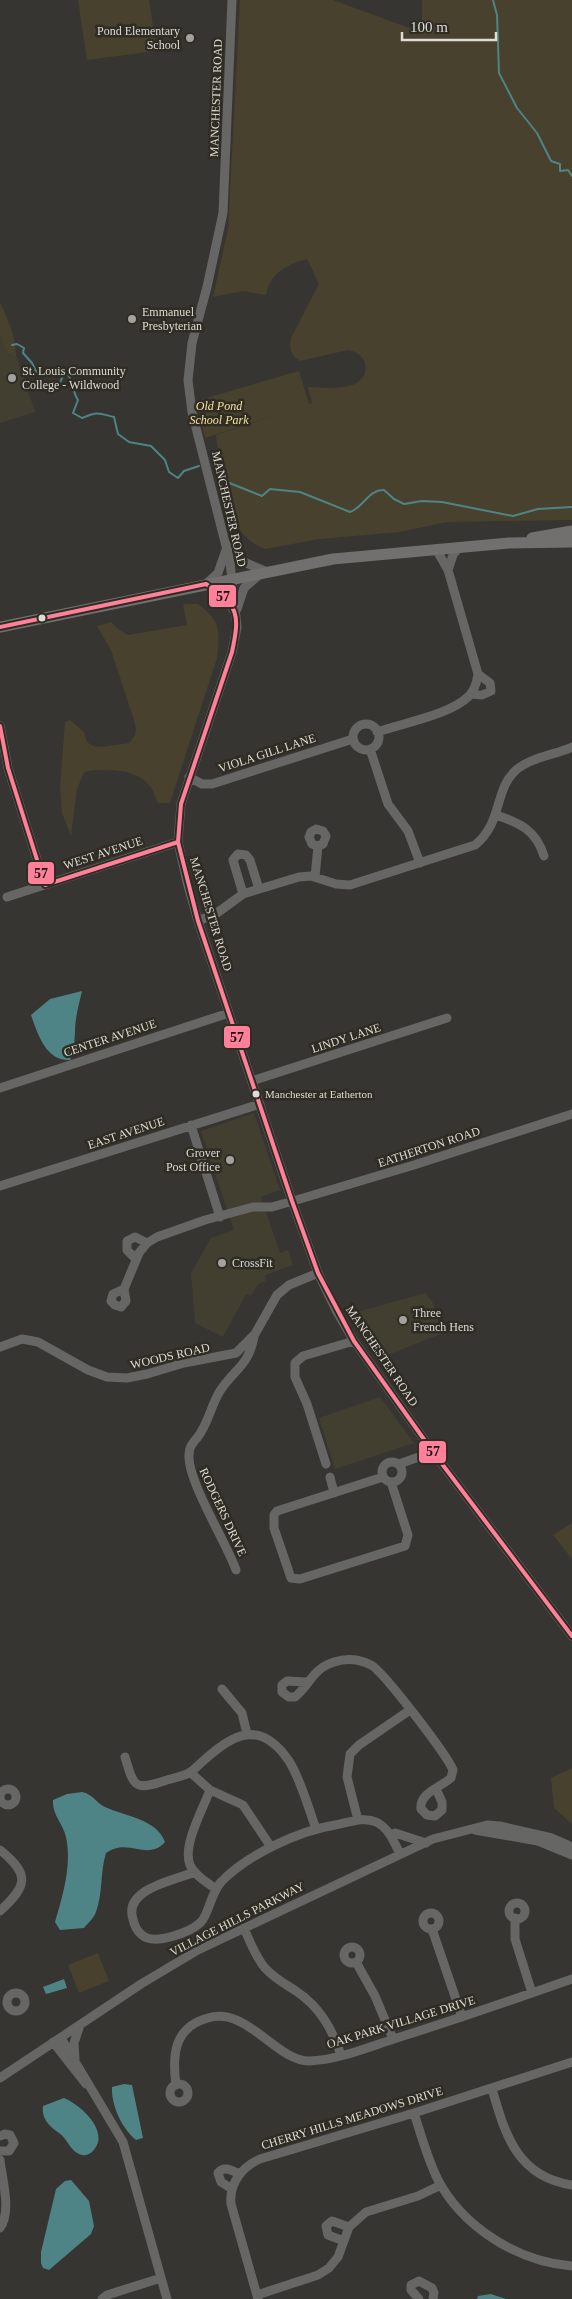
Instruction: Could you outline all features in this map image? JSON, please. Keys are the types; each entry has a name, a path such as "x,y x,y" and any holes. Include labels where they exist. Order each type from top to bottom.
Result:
{"main road":[{"path":"509,543 572,531"},
{"path":"0,627 265,571 332,559 509,543 572,542"}],"street":[{"name":"MANCHESTER ROAD","path":"232,0 223,213 188,366 189,396 192,412 226,545 232,578 237,627 234,646 181,804 178,842 198,921 228,1013 318,1273 337,1312 354,1341 433,1452 572,1636"},
{"path":"226,545 244,562 265,571"},
{"path":"226,545 222,568 206,584 226,597 236,614"},
{"path":"448,570 453,555 459,547"},
{"name":"VIOLA GILL LANE","path":"189,777 202,784 212,784 353,739 354,731 364,724 372,726 377,732 460,704 471,694 482,695 490,691 490,683 478,674 448,570 436,549"},
{"path":"236,614 244,588 249,582 265,571"},
{"path":"471,694 478,674"},
{"path":"0,726 8,768 45,885"},
{"path":"353,739 359,748 370,749 376,744 377,732"},
{"path":"198,921 217,914 243,894 299,877 315,877 336,884 350,885 475,845 491,828 505,786 514,772 528,763 572,747"},
{"path":"370,749 388,804 408,831 420,863"},
{"path":"496,815 522,824 527,828 538,841 544,856"},
{"name":"WEST AVENUE","path":"7,897 178,842"},
{"path":"315,877 318,846"},
{"path":"243,894 233,860 238,854 246,855 250,860 259,889"},
{"name":"CENTER AVENUE","path":"0,1088 228,1013"},
{"name":"LINDY LANE","path":"252,1081 447,1018"},
{"name":"EAST AVENUE","path":"0,1186 260,1104"},
{"name":"EATHERTON ROAD","path":"147,1243 158,1237 220,1217 254,1207 272,1207 414,1165 572,1114"},
{"path":"191,1125 220,1217"},
{"path":"124,1289 136,1259 147,1243 136,1237 127,1241 127,1250 136,1259"},
{"name":"WOODS ROAD","path":"0,1347 22,1339 38,1342 88,1370 107,1377 127,1378 184,1363 236,1353 254,1334 277,1295 289,1285 318,1273"},
{"name":"RODGERS DRIVE","path":"236,1570 192,1476 189,1454 192,1443 204,1426 220,1391 250,1356 254,1334"},
{"path":"326,1464 307,1404 295,1377 295,1363 303,1356 354,1341"},
{"path":"399,1464 402,1476 398,1481 387,1480 334,1493 278,1511 274,1515 274,1528 291,1578 300,1579 405,1546 408,1535 387,1480 382,1471 385,1465 390,1462 399,1464 433,1452"},
{"path":"330,1477 334,1493"},
{"path":"306,1682 325,1666 341,1660 358,1660 378,1669 453,1770 451,1778 436,1789"},
{"path":"222,1688 242,1713 247,1734"},
{"path":"356,1818 346,1770 350,1754 359,1745 410,1710"},
{"path":"126,1757 132,1779 142,1786 154,1785 190,1772 230,1739 247,1734 255,1734 269,1741 288,1760 316,1829"},
{"path":"190,1772 210,1790 243,1805 271,1847"},
{"path":"210,1790 189,1847 190,1866 216,1889"},
{"path":"195,1872 146,1891 136,1898 131,1909 132,1915 136,1928 145,1937 150,1940 161,1940 201,1922 205,1917 212,1894 234,1871 271,1847 328,1825 356,1818 376,1817 385,1821 395,1833 402,1853"},
{"path":"356,1818 370,1820 383,1828 390,1834 402,1853"},
{"name":"VILLAGE HILLS PARKWAY","path":"0,2078 5,2072 141,1984 198,1950 426,1843 444,1836 487,1826 500,1826 552,1838 572,1847"},
{"name":"VILLAGE HILLS PARKWAY","path":"474,1830 538,1841 572,1855"},
{"path":"395,1833 426,1843"},
{"path":"0,1850 17,1864 23,1880 19,1892 0,1911"},
{"path":"515,1918 516,1944 532,1993"},
{"path":"244,1928 254,1951 266,1969 275,1978 298,1992 312,2004 324,2019 334,2034 341,2056"},
{"path":"432,1929 462,2017"},
{"path":"356,1962 375,1996 393,2039"},
{"name":"OAK PARK VILLAGE DRIVE","path":"176,2085 173,2060 179,2039 199,2021 215,2016 237,2020 300,2060 311,2061 341,2056 572,1979"},
{"path":"0,1990 8,1999"},
{"path":"75,2059 74,2043 80,2025"},
{"path":"57,2040 75,2059 90,2088 123,2142 167,2299"},
{"path":"57,2040 82,2081 90,2088"},
{"name":"CHERRY HILLS MEADOWS DRIVE","path":"232,2188 240,2174 252,2163 260,2159 492,2089 572,2062"},
{"path":"492,2089 505,2131 514,2150 536,2171 547,2177 572,2185"},
{"path":"414,2113 430,2161 441,2185 466,2216 497,2241 539,2260 572,2266"},
{"path":"0,2136 10,2135 14,2143 12,2149 0,2151"},
{"path":"0,2160 5,2208 4,2220 0,2228"},
{"path":"240,2174 226,2168 221,2169 218,2173 221,2182 232,2188 230,2196 232,2212 257,2297 324,2272 338,2257 349,2227 366,2212 418,2196 441,2185"},
{"path":"344,2241 328,2235 326,2226 332,2221 349,2227"},
{"path":"92,2299 102,2299 107,2295 161,2278"},
{"path":"419,2299 412,2293 411,2288 414,2283 419,2281 432,2288 434,2293 433,2299"}],"shaded area":[{"name":"St. Louis Community College - Wildwood","path":"0,307 35,412 0,423"},
{"path":"254,1113 280,1190 261,1197 280,1253 288,1250 293,1265 265,1275 266,1281 258,1284 251,1296 246,1294 223,1337 195,1323 191,1273 211,1238 234,1230 201,1131"},
{"path":"425,1293 432,1301 443,1333 378,1359 350,1314"},
{"path":"380,1397 414,1443 335,1469 319,1418"}],"green space":[{"path":"78,0 149,0 157,51 87,60"},
{"name":"Old Pond School Park","path":"240,0 333,0 412,29 422,22 422,0 572,0 572,520 447,522 400,532 320,539 265,549 251,541 240,530 225,484 216,435 285,412 205,438 196,401 299,371 309,404 312,403 308,387 347,387 358,382 363,377 365,366 360,356 348,350 300,361 292,354 290,349 291,338 319,284 307,259 292,264 280,271 271,281 266,295 243,291 213,297 228,229"},
{"path":"0,302 9,322 16,357 8,353 0,333"},
{"path":"183,604 198,604 206,610 215,621 219,641 217,658 170,803 158,803 153,791 143,779 127,772 100,770 84,772 77,789 71,836 62,813 60,787 65,722 70,720 84,732 87,742 93,746 102,747 129,743 135,735 136,728 111,650 97,626 111,622 128,635 187,625"},
{"path":"572,1523 572,1559 553,1535"},
{"path":"572,1768 572,1824 554,1808 551,1778"},
{"path":"98,1953 109,1981 79,1993 68,1965"}],"water":[{"path":"82,991 76,1016 73,1052 70,1060 62,1059 55,1056 44,1045 31,1015 50,999"},
{"path":"82,1792 105,1807 148,1823 161,1834 165,1842 158,1848 151,1850 122,1847 106,1853 100,1897 94,1916 84,1928 60,1930 55,1922 66,1880 68,1848 65,1832 54,1810 53,1800 67,1794"},
{"path":"64,1979 67,1988 46,1994 43,1987"},
{"path":"124,2084 132,2085 143,2138 136,2140 126,2130 118,2116 113,2101 112,2087"},
{"path":"64,2098 86,2113 96,2128 97,2145 87,2155 82,2155 75,2151 49,2125 43,2115 43,2106"},
{"path":"71,2180 89,2201 94,2226 91,2234 49,2270 43,2268 41,2252 56,2189 65,2181"},
{"path":"491,2294 506,2299 477,2299 478,2296"}],"waterway":[{"path":"493,0 497,15 499,73 517,108 537,133 551,161 560,164 560,171 568,170 572,176"},
{"path":"12,345 17,344 24,348 23,353 32,363 45,390 59,385 65,371 68,374 78,400 73,413 82,418 98,413 114,417 118,434 129,442 151,446 165,460 169,472 178,478 184,471 199,466"},
{"path":"222,480 262,496 270,489 300,492 350,512 379,490 384,490 394,499 404,504 422,501 442,502 513,516 538,509 572,507"}],"transit line":[{"name":"57","path":"0,627 206,584 231,605 236,620 232,652 181,804 178,842 198,921 318,1273 354,1341 433,1452 572,1636"},
{"name":"57","path":"0,726 8,768 45,885 178,842"}],"place":[{"name":"Pond Elementary School","path":"190,38"},
{"name":"Emmanuel Presbyterian","path":"132,319"},
{"name":"St. Louis Community College - Wildwood","path":"12,378"},
{"name":"Manchester at Eatherton","path":"256,1094"},
{"name":"Grover Post Office","path":"230,1160"},
{"name":"CrossFit","path":"222,1263"},
{"name":"Three French Hens","path":"403,1320"}]}
